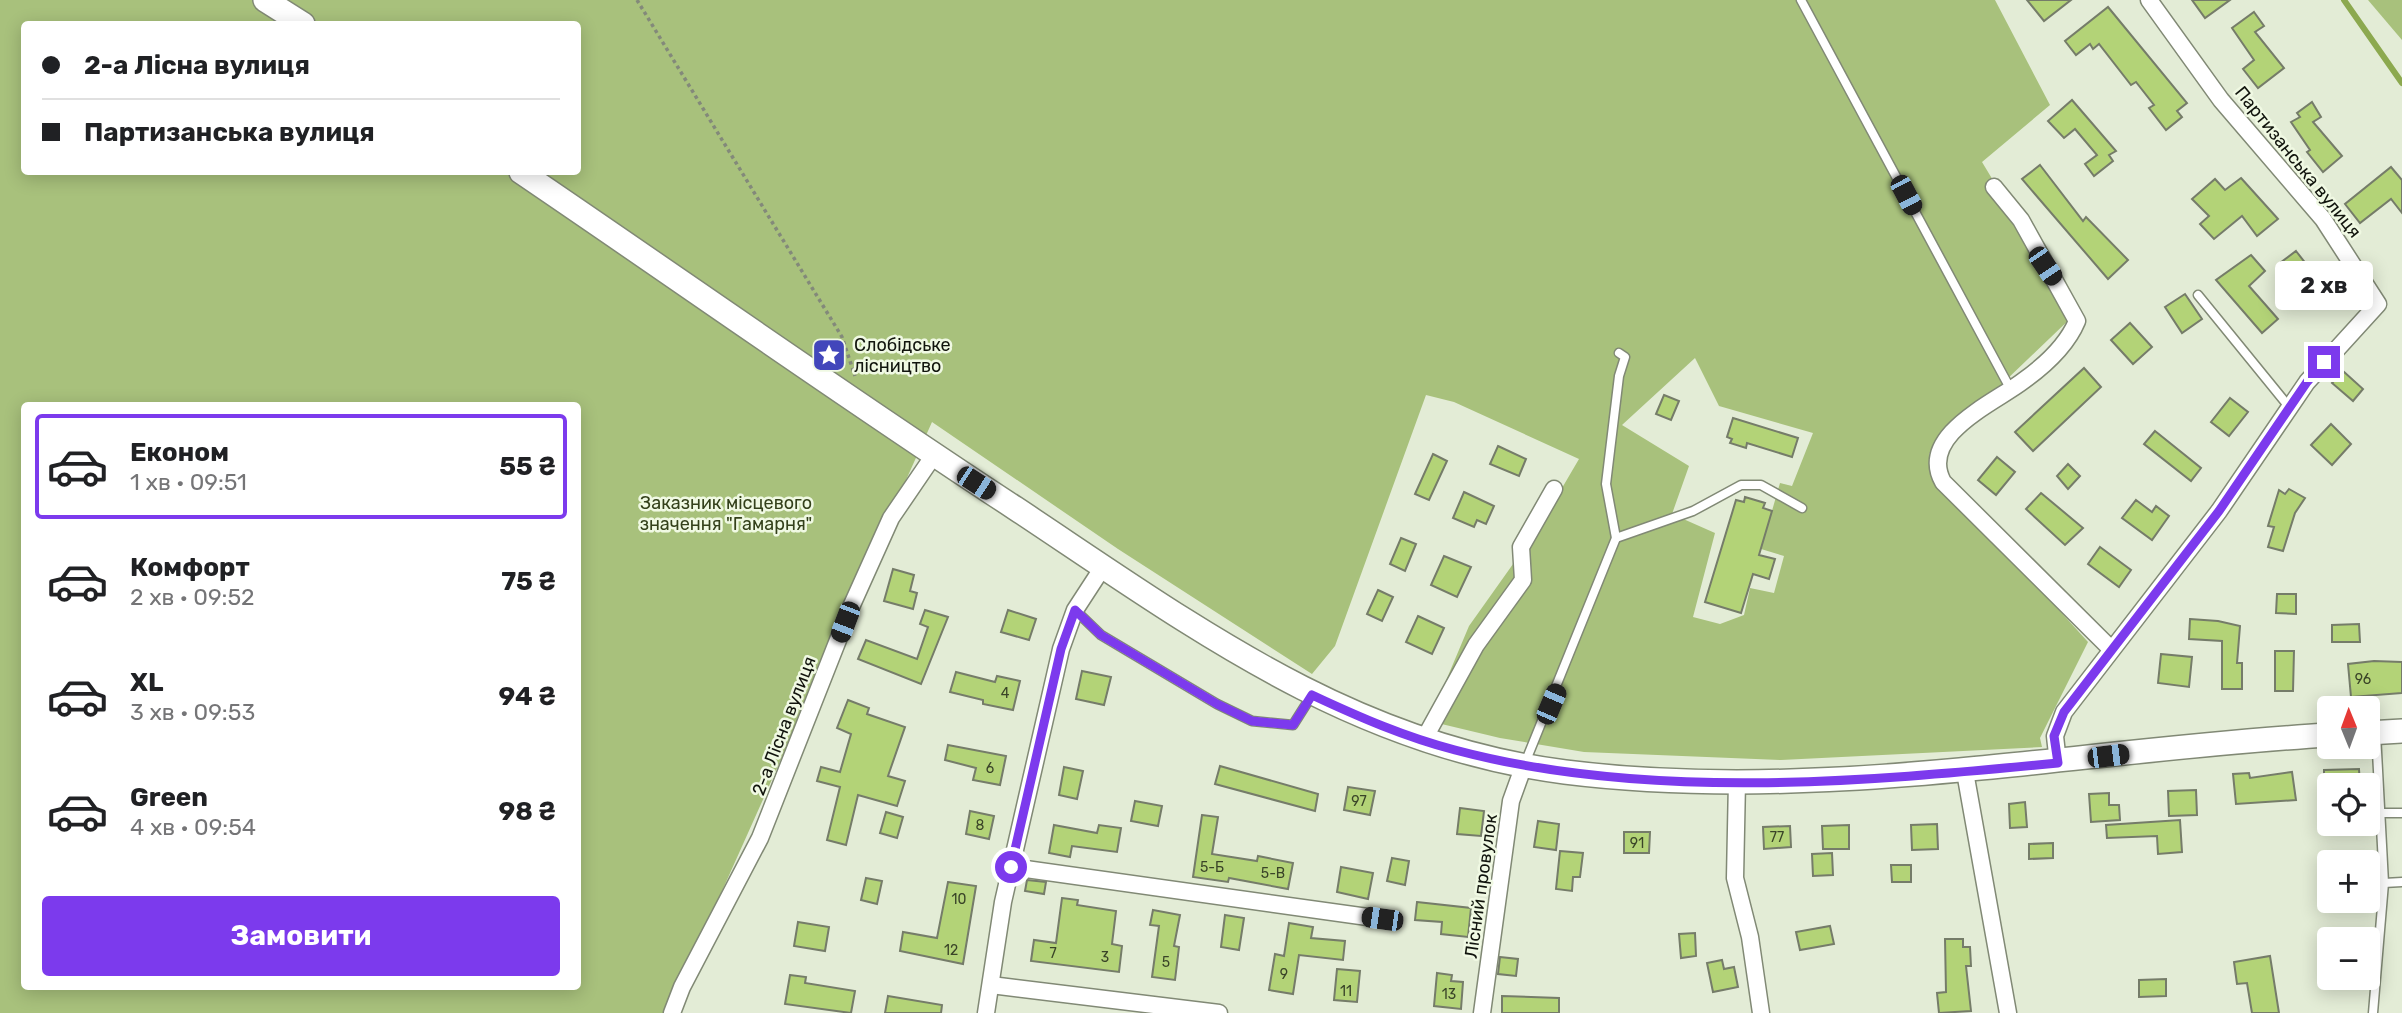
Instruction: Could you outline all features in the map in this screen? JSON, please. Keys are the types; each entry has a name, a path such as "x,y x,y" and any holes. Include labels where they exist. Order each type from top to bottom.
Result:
{"street":[{"path":"265,0 298,21"},
{"name":"Партизанська вулиця","path":"2058,763 2054,736 2059,720 2219,511 2307,382 2378,304 2323,219 2221,100 2149,0"},
{"path":"525,175 865,410 1213,639 1312,695 1423,741 1524,765 1588,774 1737,782 1877,778 1965,772 2216,743 2317,737"},
{"path":"1994,187 2021,220 2077,321 2056,352 2011,390 1953,430 1940,457 1941,477 1989,530 2111,649"},
{"name":"2-а Лісна вулиця","path":"672,1013 682,987 760,838 851,607 891,518 934,456"},
{"path":"1423,741 1482,636 1520,585 1524,574 1521,547 1553,489"},
{"path":"986,1013 994,952 1011,867 1061,649 1075,610 1103,567"},
{"path":"2380,732 2402,731"},
{"name":"Лісний провулок","path":"1482,1013 1511,801 1524,765"},
{"path":"1965,772 2008,1013"},
{"path":"1737,782 1735,878 1750,937 1761,1013"},
{"path":"1011,867 1382,919"},
{"path":"991,985 1219,1013"}],"lane":[{"path":"1801,0 2011,390"},
{"path":"2198,295 2290,408"},
{"path":"1524,765 1616,538 1606,484 1619,376 1625,357 1619,353"},
{"path":"1616,538 1693,511 1741,485 1761,485 1802,508"},
{"path":"1075,610 1101,635 1217,704 1252,721 1293,725 1312,695"},
{"path":"2373,1013 2384,883 2380,813 2402,813"},
{"path":"2384,883 2402,883"}],"path":[{"path":"637,0 842,337 865,410"}],"green space":[{"name":"Заказник місцевого значення \"Гамарня\"","path":"0,0 1995,0 2050,105 1982,162 2074,315 1929,454 1943,482 2088,642 2040,738 2042,747 1781,760 1584,752 1500,738 1429,721 1469,626 1538,529 1579,459 1454,402 1426,395 1335,646 1312,674 1118,549 932,422 709,920 681,1013 0,1013","holes":["1695,358 1719,406 1813,433 1792,486 1780,483 1761,549 1784,556 1774,593 1750,588 1744,615 1720,624 1693,617 1715,533 1672,514 1689,466 1622,425"]},
{"path":"2368,0 2402,0 2402,40"}],"building":[{"path":"2027,0 2071,0 2044,21"},
{"path":"2192,0 2230,0 2205,18"},
{"path":"2108,7 2187,103 2177,111 2182,117 2166,130 2149,108 2154,105 2136,82 2131,85 2099,44 2093,49 2090,44 2076,55 2065,41"},
{"path":"2254,12 2264,26 2255,32 2284,68 2258,88 2243,69 2254,60 2232,28"},
{"path":"2072,100 2116,151 2109,155 2113,161 2094,176 2085,164 2097,155 2075,129 2064,138 2048,121"},
{"path":"2312,102 2321,117 2313,122 2342,156 2323,172 2307,152 2310,150 2291,122 2300,117 2297,113"},
{"path":"2040,165 2083,221 2086,217 2128,260 2108,279 2022,179"},
{"path":"2391,167 2402,180 2402,213 2391,199 2360,223 2345,204"},
{"path":"2241,178 2278,219 2257,236 2242,216 2214,239 2200,224 2209,216 2192,199 2215,179 2225,190"},
{"path":"2296,251 2324,287 2307,299 2280,263"},
{"path":"2251,255 2265,271 2249,286 2278,319 2262,333 2216,280"},
{"path":"2185,294 2202,319 2182,333 2165,307"},
{"path":"2130,323 2152,347 2133,364 2111,340"},
{"path":"2084,368 2101,387 2033,451 2015,432"},
{"path":"2343,371 2363,389 2353,401 2332,383"},
{"path":"1664,395 1679,401 1671,420 1656,414"},
{"path":"2230,398 2248,412 2229,436 2211,422"},
{"path":"1733,418 1798,438 1792,457 1747,443 1746,448 1730,443 1732,439 1727,437"},
{"path":"2331,424 2351,444 2332,465 2311,445"},
{"path":"2155,431 2201,468 2191,481 2144,444"},
{"path":"1498,446 1526,459 1519,476 1490,464"},
{"path":"1433,454 1447,461 1429,500 1415,494"},
{"path":"1997,457 2015,472 1996,495 1978,480"},
{"path":"2068,464 2080,476 2068,489 2057,476"},
{"path":"2289,489 2305,498 2295,513 2283,551 2268,547 2274,527 2268,526 2279,490 2285,494"},
{"path":"1464,492 1494,506 1486,524 1477,520 1474,527 1453,518"},
{"path":"2041,493 2083,528 2065,545 2026,509"},
{"path":"1745,497 1765,503 1763,508 1772,511 1759,555 1775,559 1769,579 1753,574 1741,613 1705,602 1736,500 1744,502"},
{"path":"2136,500 2152,512 2156,506 2169,516 2152,540 2122,518"},
{"path":"1401,538 1416,544 1405,571 1390,564"},
{"path":"2100,547 2131,570 2119,587 2088,564"},
{"path":"1444,556 1471,567 1457,597 1431,585"},
{"path":"893,569 914,575 910,591 917,593 913,609 884,601"},
{"path":"1378,590 1393,597 1382,621 1367,614"},
{"path":"2277,594 2296,594 2296,614 2276,613"},
{"path":"925,610 948,617 921,684 858,659 866,640 917,659 928,627 920,624"},
{"path":"1008,610 1036,619 1029,640 1001,632"},
{"path":"1418,616 1444,628 1432,654 1406,642"},
{"path":"2190,619 2240,626 2237,663 2242,663 2242,689 2222,689 2222,641 2189,639"},
{"path":"2359,624 2360,642 2332,642 2332,625"},
{"path":"2275,651 2294,651 2293,691 2275,691"},
{"path":"2161,654 2192,657 2189,687 2158,683"},
{"path":"2402,662 2402,693 2351,696 2348,664"},
{"path":"1082,671 1111,677 1104,705 1076,699"},
{"path":"956,672 995,682 997,676 1020,681 1013,710 983,704 983,700 950,692"},
{"path":"848,700 869,708 867,714 905,727 888,776 905,781 897,806 858,795 846,845 827,840 840,787 817,781 821,767 840,772 851,734 837,728"},
{"path":"948,745 1006,756 1000,785 973,780 976,768 945,760"},
{"path":"1220,766 1318,794 1315,811 1215,784"},
{"path":"1064,767 1083,771 1077,799 1059,795"},
{"path":"2359,769 2359,773 2324,773 2324,770"},
{"path":"2292,772 2296,800 2236,804 2233,774 2249,773 2250,778"},
{"path":"1348,787 1375,791 1370,815 1344,810"},
{"path":"2196,790 2197,815 2169,816 2168,791"},
{"path":"2109,793 2109,805 2119,805 2120,820 2091,822 2089,794"},
{"path":"1135,801 1162,806 1158,826 1131,821"},
{"path":"2025,802 2027,827 2010,828 2009,804"},
{"path":"1460,808 1484,811 1481,836 1457,834"},
{"path":"970,811 994,816 989,839 966,834"},
{"path":"886,812 903,817 897,838 880,833"},
{"path":"1202,815 1218,817 1212,854 1257,861 1258,856 1293,863 1288,889 1229,878 1228,882 1193,877"},
{"path":"2180,820 2182,852 2158,854 2157,836 2107,838 2106,825"},
{"path":"1538,821 1559,824 1556,850 1534,847"},
{"path":"1937,824 1938,849 1912,850 1911,825"},
{"path":"1054,825 1097,833 1099,825 1121,828 1117,852 1072,846 1070,857 1049,853"},
{"path":"1849,825 1849,849 1823,849 1822,826"},
{"path":"1790,826 1791,847 1764,849 1763,827"},
{"path":"1624,832 1650,832 1649,853 1624,853"},
{"path":"2053,843 2053,858 2029,859 2029,844"},
{"path":"1560,851 1583,853 1580,877 1573,877 1572,891 1556,889"},
{"path":"1832,853 1833,875 1813,876 1812,854"},
{"path":"1392,858 1409,861 1405,885 1387,881"},
{"path":"1891,865 1911,865 1911,882 1892,882"},
{"path":"1341,867 1373,873 1368,899 1337,892"},
{"path":"866,878 882,881 877,904 861,900"},
{"path":"1027,880 1046,882 1044,894 1025,891"},
{"path":"948,882 976,886 963,964 900,951 903,932 937,938"},
{"path":"1062,898 1078,900 1077,905 1116,911 1112,944 1122,946 1119,972 1031,961 1034,940 1056,943"},
{"path":"1417,902 1471,908 1468,937 1441,934 1442,922 1415,920"},
{"path":"1153,910 1180,915 1174,946 1179,947 1175,980 1152,977 1159,926 1150,925"},
{"path":"1225,915 1244,918 1239,950 1221,947"},
{"path":"798,922 829,927 825,951 794,946"},
{"path":"1289,923 1313,927 1311,938 1345,941 1343,960 1299,955 1293,994 1269,990 1275,954 1284,956"},
{"path":"1830,926 1834,944 1800,950 1796,932"},
{"path":"1695,933 1696,956 1681,958 1679,934"},
{"path":"1945,939 1963,939 1963,947 1970,947 1971,966 1966,966 1971,1011 1939,1013 1937,993 1946,992"},
{"path":"2270,956 2279,1013 2252,1013 2247,983 2237,984 2234,962"},
{"path":"1500,957 1518,959 1516,976 1498,974"},
{"path":"1722,960 1724,969 1734,967 1738,987 1713,992 1707,963"},
{"path":"1337,969 1360,971 1357,1002 1334,1000"},
{"path":"1437,973 1452,975 1451,981 1463,982 1461,1009 1434,1006"},
{"path":"790,975 806,977 805,983 855,991 851,1013 785,1004"},
{"path":"2166,979 2166,996 2139,997 2139,980"},
{"path":"888,996 942,1005 941,1013 885,1013"},
{"path":"1502,996 1559,998 1559,1013 1502,1013"}],"waterway":[{"path":"2344,0 2402,83"}],"place":[{"name":"Слобідське лісництво","path":"829,355"}],"route":[{"path":"1011,867 1061,649 1075,610 1101,635 1217,704 1252,721 1293,725 1312,695 1423,741 1494,760 1562,772 1737,782 1918,776 2058,763 2054,736 2064,712 2219,511 2307,382 2324,362"}]}
